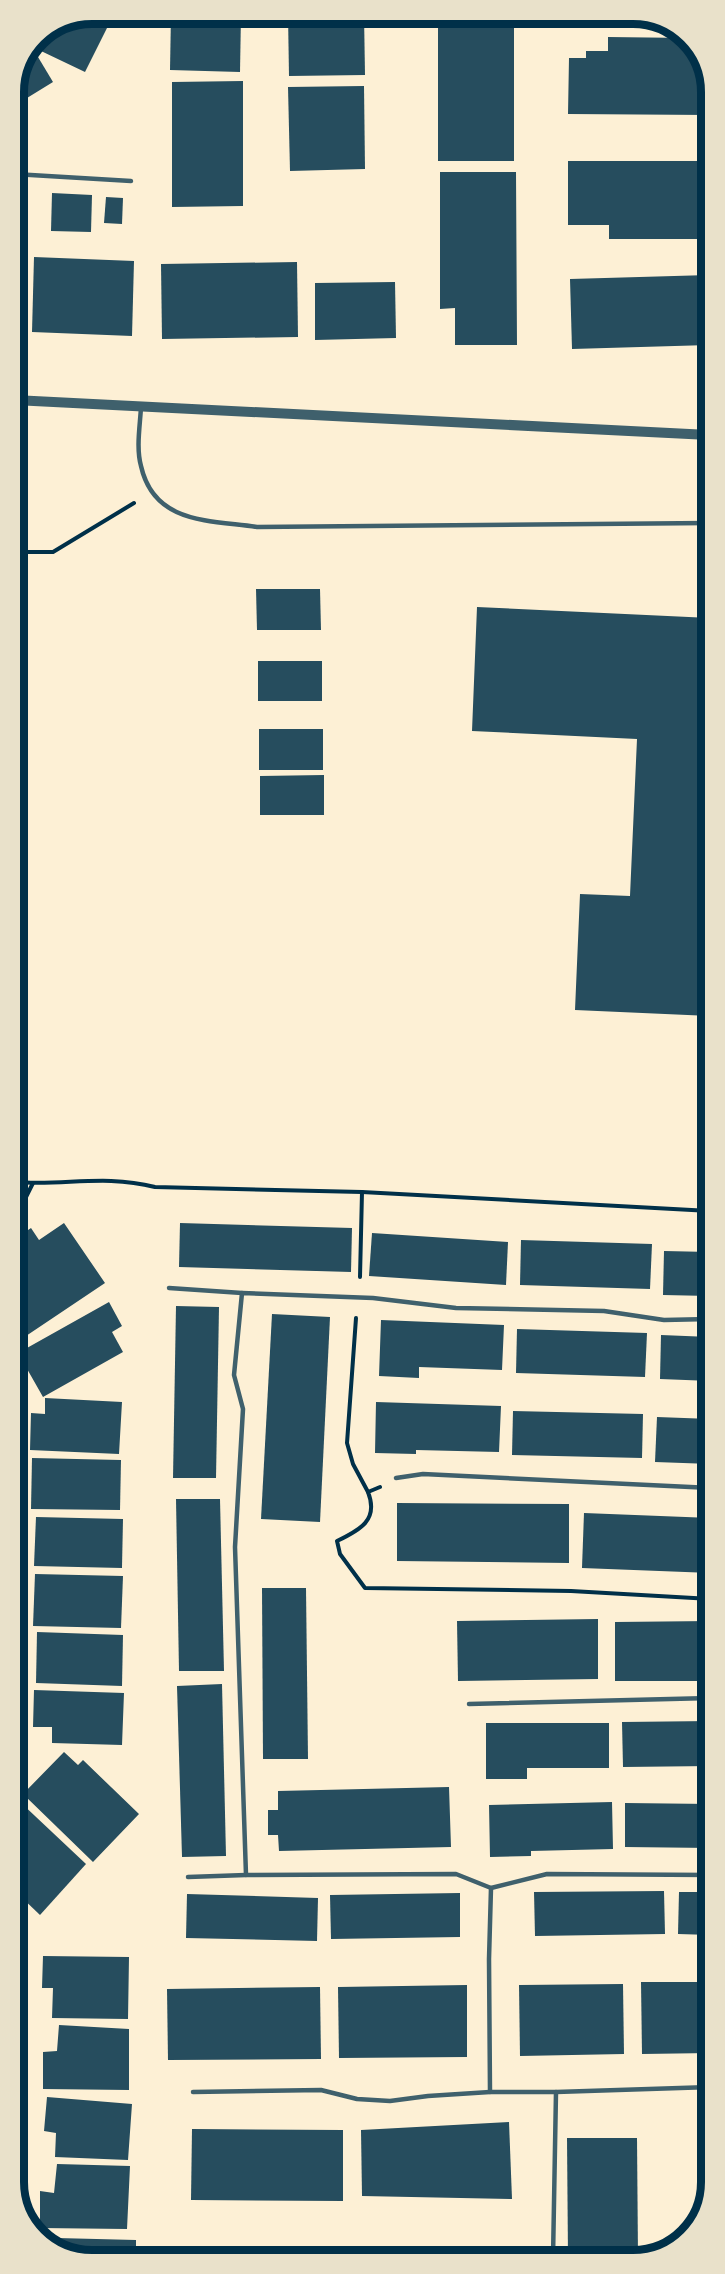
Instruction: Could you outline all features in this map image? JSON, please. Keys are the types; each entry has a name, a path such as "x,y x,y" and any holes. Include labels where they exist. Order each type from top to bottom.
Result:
{"street":[{"path":"24,401 701,435"}],"lane":[{"path":"24,175 131,181"},
{"path":"141,407 140,465 146,482 161,503 171,511 190,517 256,527 701,523"},
{"path":"169,1288 358,1298 456,1308 604,1311 664,1320 701,1319"},
{"path":"242,1293 234,1375 243,1409 236,1547 246,1875"},
{"path":"396,1478 423,1474 701,1488"},
{"path":"469,1704 701,1698"},
{"path":"188,1877 456,1874 491,1888 547,1874 701,1875"},
{"path":"490,2092 491,1888"},
{"path":"193,2092 321,2090 357,2099 390,2101 490,2092 701,2087"},
{"path":"553,2250 556,2092"}],"path":[{"path":"24,552 52,552 134,503"},
{"path":"24,1182 103,1179 131,1181 155,1187 362,1192 701,1211"},
{"path":"24,1201 33,1183"},
{"path":"362,1192 358,1298 347,1443 353,1464 368,1492 372,1506 368,1520 355,1532 337,1541 340,1554 364,1588 571,1591 701,1598"},
{"path":"368,1492 396,1478"}],"building":[{"path":"109,24 85,72 41,51 45,43 54,35 66,29 78,25"},
{"path":"171,24 241,24 240,72 170,70"},
{"path":"288,24 364,24 365,75 289,76"},
{"path":"438,24 514,24 514,161 438,161"},
{"path":"608,37 674,38 692,58 699,74 701,115 568,114 569,58 586,58 586,51 608,51"},
{"path":"36,53 53,82 24,100 25,78"},
{"path":"243,81 243,206 172,207 172,82"},
{"path":"364,86 365,169 290,171 288,87"},
{"path":"568,161 701,161 701,239 609,239 609,225 568,225"},
{"path":"440,172 516,172 517,345 455,345 455,308 440,309"},
{"path":"52,193 92,195 91,232 51,231"},
{"path":"106,197 123,198 122,224 104,223"},
{"path":"34,257 134,261 132,336 32,332"},
{"path":"297,262 298,337 162,339 161,264"},
{"path":"701,275 701,345 572,349 570,279"},
{"path":"395,282 396,338 315,340 315,283"},
{"path":"256,589 320,589 321,630 257,630"},
{"path":"477,607 701,618 701,1016 575,1010 580,894 630,896 637,739 472,731"},
{"path":"258,661 322,661 322,701 258,701"},
{"path":"259,729 323,729 323,770 259,770"},
{"path":"324,775 324,815 260,815 260,776"},
{"path":"64,1223 105,1283 24,1337 24,1259 27,1257 24,1252 24,1233 31,1228 39,1240"},
{"path":"180,1223 352,1228 351,1272 179,1267"},
{"path":"372,1233 508,1242 506,1285 369,1276"},
{"path":"521,1240 652,1244 650,1289 520,1285"},
{"path":"664,1251 701,1252 701,1296 663,1295"},
{"path":"109,1302 122,1326 112,1332 123,1352 43,1397 24,1364 24,1350"},
{"path":"176,1306 219,1307 216,1478 173,1478"},
{"path":"272,1314 330,1317 320,1522 261,1519"},
{"path":"381,1320 504,1325 502,1370 419,1367 419,1378 379,1376"},
{"path":"517,1329 647,1333 645,1377 516,1373"},
{"path":"661,1335 701,1337 701,1381 660,1379"},
{"path":"45,1398 122,1402 119,1454 30,1450 31,1413 45,1414"},
{"path":"376,1402 501,1406 499,1452 416,1450 416,1454 375,1453"},
{"path":"513,1411 643,1414 642,1458 512,1455"},
{"path":"657,1417 701,1419 701,1464 655,1462"},
{"path":"32,1458 121,1460 120,1510 31,1509"},
{"path":"176,1499 220,1499 224,1671 179,1671"},
{"path":"397,1503 569,1504 569,1563 397,1561"},
{"path":"584,1513 701,1518 701,1573 582,1568"},
{"path":"36,1517 123,1519 122,1568 34,1566"},
{"path":"35,1574 123,1576 121,1628 33,1626"},
{"path":"262,1588 306,1588 308,1759 263,1759"},
{"path":"598,1619 598,1679 458,1681 457,1621"},
{"path":"701,1621 701,1681 615,1681 615,1622"},
{"path":"37,1632 123,1635 122,1686 36,1683"},
{"path":"222,1684 226,1856 182,1857 177,1686"},
{"path":"34,1690 124,1693 122,1745 52,1743 52,1727 33,1727"},
{"path":"701,1721 701,1766 623,1767 622,1722"},
{"path":"486,1723 609,1723 609,1768 527,1768 527,1779 486,1779"},
{"path":"64,1752 78,1765 83,1760 139,1814 93,1862 24,1793"},
{"path":"449,1787 451,1847 279,1851 278,1835 268,1835 268,1810 278,1810 278,1791"},
{"path":"612,1802 613,1849 531,1851 531,1856 490,1857 489,1805"},
{"path":"625,1803 701,1804 701,1848 625,1847"},
{"path":"24,1806 86,1864 40,1915 24,1900"},
{"path":"664,1891 665,1934 535,1936 534,1892"},
{"path":"679,1892 701,1892 701,1935 678,1934"},
{"path":"460,1893 460,1937 331,1939 330,1895"},
{"path":"187,1894 318,1898 317,1941 186,1938"},
{"path":"43,1956 129,1957 128,2019 52,2018 53,1988 42,1988"},
{"path":"641,1982 701,1982 701,2053 642,2054"},
{"path":"623,1984 624,2054 520,2056 519,1985"},
{"path":"467,1985 467,2057 339,2058 338,1987"},
{"path":"320,1987 321,2059 168,2060 167,1989"},
{"path":"59,2025 129,2029 129,2090 43,2089 43,2052 57,2051"},
{"path":"47,2097 132,2104 128,2160 55,2157 56,2133 44,2131"},
{"path":"509,2122 512,2199 362,2196 361,2130"},
{"path":"192,2129 343,2130 343,2201 191,2200"},
{"path":"567,2138 637,2138 638,2249 568,2250"},
{"path":"697,2138 701,2138 701,2182 697,2204"},
{"path":"57,2164 130,2166 127,2229 42,2228 40,2226 40,2191 54,2193"},
{"path":"57,2238 136,2240 136,2250 78,2249 57,2240"}]}
